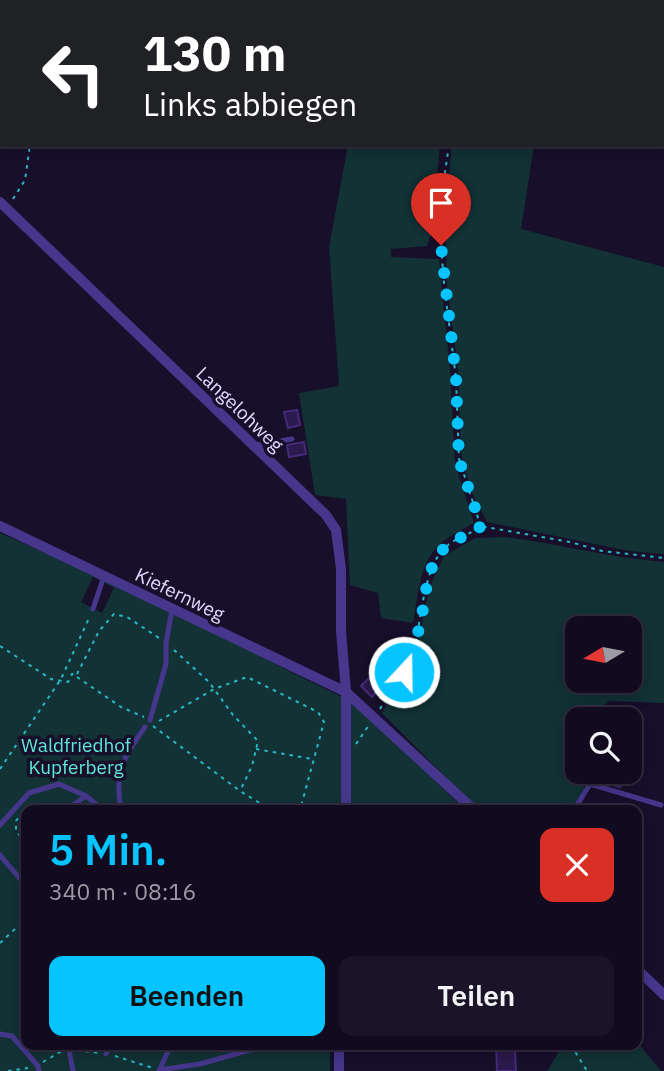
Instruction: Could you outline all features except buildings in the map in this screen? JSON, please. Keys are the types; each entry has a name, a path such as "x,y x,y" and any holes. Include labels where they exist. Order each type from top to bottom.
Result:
{"street":[{"name":"Langelohweg","path":"3,205 326,515 336,530 341,569 341,631 346,692 346,805"},
{"name":"Kiefernweg","path":"0,526 346,692 469,805"},
{"path":"642,974 664,995"},
{"path":"339,1050 339,1071"}],"lane":[{"path":"253,446 292,439"},
{"path":"93,609 104,576"},
{"path":"120,805 119,771 129,751 149,724 166,664 166,643 173,609"},
{"path":"0,825 29,793 59,784 86,796 97,805"},
{"path":"577,805 590,785 661,805"},
{"path":"73,805 86,796"},
{"path":"0,855 21,880"},
{"path":"0,1034 12,1036 21,1047"},
{"path":"23,1050 38,1069"},
{"path":"69,1050 73,1071"},
{"path":"106,1054 108,1050"},
{"path":"159,1071 168,1050"},
{"path":"159,1071 200,1064 250,1050"}],"path":[{"path":"3,205 15,197 25,180 30,147"},
{"path":"449,147 444,179 441,245 444,284 456,378 459,460 481,526"},
{"path":"481,526 570,542 602,551 664,558"},
{"path":"347,755 404,672 412,654 428,581 435,562 447,545 472,534 481,526"},
{"path":"0,769 61,679 93,609"},
{"path":"76,676 99,631 114,614 127,617 166,643 214,689 233,715 258,741 252,766 240,791"},
{"path":"0,646 51,680 61,679 68,682 72,674 76,676 263,805"},
{"path":"149,724 214,689 247,677 318,712 324,722 301,805"},
{"path":"256,749 313,760"},
{"path":"22,800 25,805"},
{"path":"21,815 16,821 16,831 21,837"},
{"path":"0,943 21,925"},
{"path":"8,1071 38,1069 51,1056 62,1050"},
{"path":"84,1050 159,1071"},
{"path":"574,1050 587,1071"}],"green space":[{"path":"348,147 440,147 432,230 427,246 391,249 391,257 439,259 450,369 455,464 474,523 448,538 433,552 420,581 413,623 381,618 378,593 350,585 346,499 315,495 299,393 339,386 329,247"},
{"path":"452,147 534,147 521,229 664,267 664,554 629,551 487,522 471,491 461,453 458,369 447,285 445,213"},
{"name":"Waldfriedhof Kupferberg","path":"0,533 173,609 354,703 460,805 21,805 21,1050 330,1050 330,1071 0,1071","holes":["93,577 114,588 102,613 81,602"]},
{"path":"506,537 664,562 664,703 610,701 601,707 565,707 565,784 585,784 575,805 473,805 382,713 416,651 430,586 444,556 475,538"},
{"path":"642,1048 661,1071 547,1071 560,1050"}],"route":[{"path":"404,672 412,654 428,581 435,562 447,545 472,534 481,526 466,488 459,460 456,378 441,245"}]}
